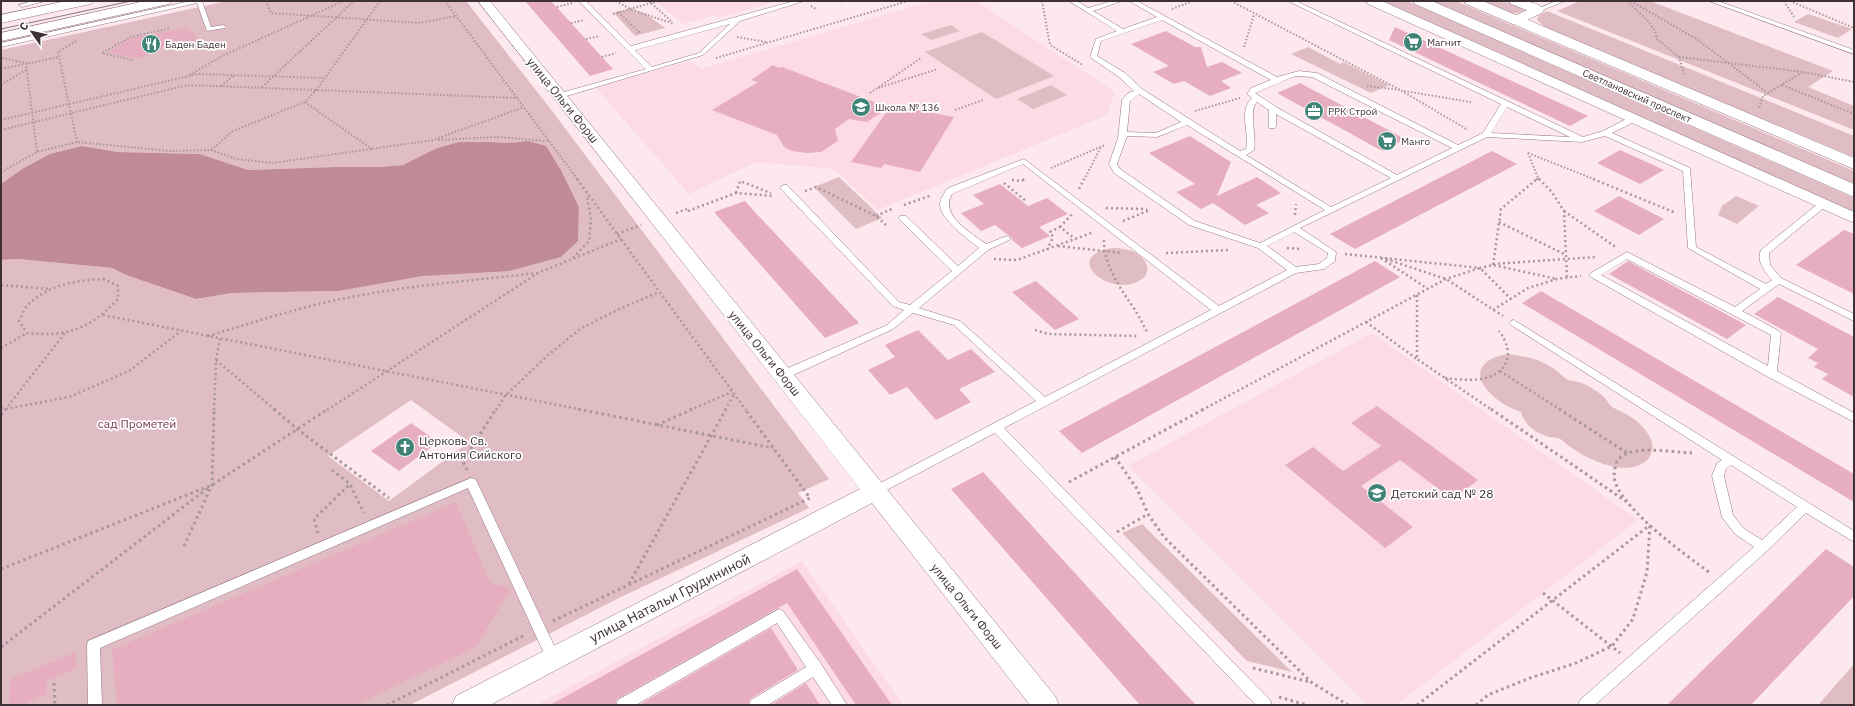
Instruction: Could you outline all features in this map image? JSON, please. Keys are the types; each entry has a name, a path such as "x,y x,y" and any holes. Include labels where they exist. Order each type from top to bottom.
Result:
{"main road":[{"path":"1,19 86,1"},
{"path":"1,37 164,1"},
{"name":"Светлановский проспект","path":"1420,1 1854,191"},
{"name":"Светлановский проспект","path":"1471,1 1854,164"}],"street":[{"name":"улица Ольги Форш","path":"484,1 1046,705"},
{"path":"1372,1 1854,218"},
{"path":"1515,1 1538,10"},
{"path":"1516,20 1538,10"},
{"name":"улица Натальи Грудининой","path":"465,705 875,491"}],"lane":[{"path":"22,5 42,1"},
{"path":"1,45 199,1 209,30 223,27"},
{"path":"582,1 651,70"},
{"path":"630,49 801,1"},
{"path":"1072,1 1122,31"},
{"path":"1088,10 1119,1"},
{"path":"1132,1 1276,80"},
{"path":"1291,1 1504,105 1582,140"},
{"path":"1538,10 1562,1"},
{"path":"1712,1 1722,3 1854,52"},
{"path":"1159,16 1098,40 1093,57 1122,75 1139,91 1177,116 1331,210"},
{"path":"560,96 701,54 740,18"},
{"path":"1397,178 1254,100 1251,94 1254,90 1276,80 1295,73 1304,72 1314,75 1457,148"},
{"path":"1139,91 1131,95 1126,100 1121,146 1115,156 1113,164 1117,171 1192,223 1262,246 1294,270"},
{"path":"1241,154 1250,150 1253,143 1249,108 1254,100"},
{"path":"1484,136 1504,105"},
{"path":"1272,126 1273,109"},
{"path":"1262,246 1294,228 1484,136 1582,140 1606,133 1633,119"},
{"path":"1123,136 1157,135 1188,122"},
{"path":"1606,133 1687,170 1692,248 1767,289"},
{"path":"981,251 947,214 944,207 946,198 951,190 1024,161 1084,207 1106,227 1218,310"},
{"path":"784,187 896,304 957,323 1044,402"},
{"path":"1823,204 1764,252 1765,266 1778,280 1854,318"},
{"path":"903,218 958,271"},
{"path":"875,491 1294,270 1321,267 1332,259 1332,252 1294,228"},
{"path":"783,375 890,327 981,251 1007,239"},
{"path":"1772,374 1776,333 1627,255 1594,275 1772,374 1854,418"},
{"path":"1735,312 1778,280"},
{"path":"1514,323 1854,537"},
{"path":"996,427 1265,705"},
{"path":"1726,457 1718,476 1728,517 1739,531 1764,547"},
{"path":"95,705 93,645 471,482 553,658"},
{"path":"1585,705 1764,547 1805,507"},
{"path":"624,705 779,615 840,705"},
{"path":"756,705 816,668"}],"path":[{"path":"266,1 271,13 419,23 456,16"},
{"path":"188,76 201,66 225,54 252,44 344,1"},
{"path":"262,87 272,76 354,1"},
{"path":"211,150 234,131 304,102 316,89 380,1"},
{"path":"387,705 539,628 810,498 518,98 445,1"},
{"path":"616,1 630,9 696,30"},
{"path":"599,17 658,1"},
{"path":"711,59 908,1"},
{"path":"1042,1 1050,45 1084,66"},
{"path":"1159,16 1193,1"},
{"path":"1231,1 1254,15 1402,91 1484,136"},
{"path":"1627,1 1648,21 1655,31 1657,39 1679,57 1803,72 1854,82"},
{"path":"1631,1 1698,40 1768,93"},
{"path":"1784,1 1797,21"},
{"path":"1790,1 1854,28"},
{"path":"650,2 674,24"},
{"path":"618,12 640,34 646,32"},
{"path":"1230,54 1246,47 1254,15"},
{"path":"667,26 674,24"},
{"path":"132,60 102,52 132,37 171,28"},
{"path":"58,52 77,142"},
{"path":"1,70 26,63 59,57"},
{"path":"1679,57 1681,63"},
{"path":"1,58 26,63"},
{"path":"870,93 921,58"},
{"path":"26,63 37,152"},
{"path":"878,88 938,69"},
{"path":"1,85 26,70"},
{"path":"1762,96 1803,72"},
{"path":"1,120 198,74 324,78"},
{"path":"221,86 234,75"},
{"path":"1,130 188,85 518,98"},
{"path":"1782,85 1854,114"},
{"path":"1365,86 1504,105"},
{"path":"1177,116 1242,97 1254,100"},
{"path":"955,110 984,100"},
{"path":"304,102 372,149"},
{"path":"433,140 524,107"},
{"path":"1026,201 999,179 1021,181 1123,136"},
{"path":"1,172 37,152 77,142 169,150 211,150 236,159 272,162 433,140 497,137 549,141"},
{"path":"1073,199 1101,147"},
{"path":"1627,255 1564,211 1552,192 1538,178 1528,153 1652,202 1690,219"},
{"path":"1493,265 1502,209 1538,178"},
{"path":"736,194 740,181 770,192 778,200 816,187 876,216 886,225"},
{"path":"1294,228 1297,189"},
{"path":"900,207 951,190"},
{"path":"572,260 589,241 591,220 587,193"},
{"path":"688,211 736,194 774,196"},
{"path":"981,251 989,259 1017,260 1154,209 1084,207"},
{"path":"876,216 893,209"},
{"path":"1564,211 1567,278"},
{"path":"1499,222 1566,255"},
{"path":"1046,250 1053,237 1050,232 1060,227 1075,239"},
{"path":"1034,330 1048,334 1149,336 1132,305 1118,286 1104,252 1106,227"},
{"path":"1,647 212,485 297,429 538,273 621,239"},
{"path":"1262,246 1480,268 1511,299"},
{"path":"1056,489 1446,279 1493,265 1627,255"},
{"path":"1380,257 1446,279 1514,323"},
{"path":"1380,257 1428,289"},
{"path":"1493,265 1557,280"},
{"path":"206,336 307,307 352,297 440,284 538,273"},
{"path":"1493,310 1528,288 1567,278 1594,275"},
{"path":"1,348 27,333 44,336 65,333 86,325 103,315 118,299 118,286 104,279 79,280 52,289 28,305 19,321 27,333"},
{"path":"1,285 52,289"},
{"path":"471,482 463,462 505,396 547,356 580,329 617,310 659,292"},
{"path":"1417,295 1417,359"},
{"path":"103,315 773,448"},
{"path":"1366,322 1417,359 1627,502 1650,525 1723,583"},
{"path":"1,407 6,409 69,397 129,371 181,331"},
{"path":"1445,378 1458,380 1480,380 1491,377 1500,371 1508,357 1509,349 1506,340 1499,331"},
{"path":"1,415 65,333"},
{"path":"184,546 212,485 216,360 220,339"},
{"path":"216,360 297,429 389,498"},
{"path":"1500,371 1627,453"},
{"path":"657,426 733,393"},
{"path":"629,585 733,393"},
{"path":"1627,502 1614,478 1614,468 1617,460 1627,453 1644,451 1726,457"},
{"path":"1115,457 1137,489 1148,514 1164,537 1311,682 1348,705"},
{"path":"332,470 350,484 369,526"},
{"path":"322,546 314,519 350,484"},
{"path":"1,569 212,485"},
{"path":"1105,539 1148,514"},
{"path":"1417,705 1650,525"},
{"path":"1476,705 1488,695 1530,678 1576,663 1612,646 1633,619 1647,572 1650,525"},
{"path":"1544,593 1633,663"},
{"path":"1221,660 1311,682"},
{"path":"54,683 55,705"}],"shaded area":[{"path":"656,1 778,1 718,18 715,15 683,24"},
{"name":"Школа № 136","path":"931,1 976,1 1115,92 1107,115 878,210 834,169 756,162 689,194 596,88 688,61 694,63 701,69"},
{"path":"528,141 546,146 562,172 579,207 578,241 561,257 509,271 423,276 339,291 232,293 196,299 126,275 112,268 18,259 1,260 1,184 24,168 50,154 82,146 118,152 200,154 248,170 380,167 403,165 435,149 459,142 508,143"},
{"name":"Детский сад № 28","path":"1372,333 1638,520 1396,705 1367,705 1128,466"},
{"path":"802,561 903,705 536,705"}],"green space":[{"name":"сад Прометей","path":"227,1 466,1 549,107 829,479 798,493 809,508 619,598 410,705 1,705 1,260 18,259 112,268 126,275 196,299 232,293 339,291 423,276 578,241 579,207 562,172 528,141 508,143 492,142 435,149 403,165 380,167 248,170 200,154 118,152 82,146 1,184 1,50","holes":["411,400 469,442 389,501 328,456"]},
{"path":"1380,1 1407,1 1854,198 1854,214"},
{"path":"1431,1 1456,1 1854,171 1854,184"},
{"path":"1481,1 1508,3 1523,8 1524,10 1514,13 1502,11"},
{"path":"1580,1 1650,1 1833,71 1808,87 1854,106 1854,130 1557,11"},
{"path":"630,9 646,14 665,28 635,36 614,13"},
{"path":"1547,11 1854,136 1854,157 1546,28 1537,20 1538,16"},
{"path":"1808,14 1852,29 1838,38 1794,22"},
{"path":"951,25 960,31 931,40 921,34"},
{"path":"982,32 1054,76 996,99 925,52"},
{"path":"1308,47 1340,64 1343,62 1389,85 1371,93 1291,54"},
{"path":"1051,85 1067,95 1033,109 1017,99"},
{"path":"839,177 882,218 856,229 814,187"},
{"path":"1736,196 1759,206 1737,224 1718,215 1722,206"},
{"path":"1114,248 1132,251 1142,257 1147,266 1146,275 1143,279 1124,285 1112,283 1102,279 1094,272 1090,265 1091,258 1099,252"},
{"path":"1508,354 1537,360 1548,365 1567,379 1579,382 1593,389 1605,398 1609,404 1634,419 1645,429 1652,442 1652,452 1648,459 1639,465 1628,468 1604,464 1581,454 1560,439 1549,437 1535,431 1525,421 1521,412 1498,400 1485,387 1481,380 1480,374 1486,363 1491,359"},
{"path":"1142,524 1292,672 1247,661 1122,533"},
{"path":"1854,664 1854,702 1851,705 1818,705"}],"building":[{"path":"525,1 551,1 613,69 590,76"},
{"name":"Баден Баден","path":"188,27 200,41 163,47 138,59 108,52 132,38"},
{"path":"1395,27 1588,116 1570,126 1389,40"},
{"path":"1166,31 1195,47 1201,47 1207,67 1222,62 1242,73 1221,81 1231,88 1210,96 1184,81 1174,84 1153,72 1169,66 1131,44"},
{"path":"773,65 779,68 782,67 874,102 954,117 920,172 884,164 881,168 851,162 890,107 867,122 849,119 835,129 838,141 821,152 807,153 792,151 784,147 777,135 712,110 758,82 751,80"},
{"path":"1300,83 1405,139 1382,151 1277,93"},
{"path":"1190,136 1231,162 1217,196 1257,177 1281,193 1256,205 1269,213 1245,225 1213,203 1201,209 1176,192 1195,184 1149,153"},
{"path":"1620,150 1664,170 1640,184 1597,163"},
{"path":"1492,151 1517,164 1355,249 1330,234"},
{"path":"1000,184 1028,206 1047,198 1068,214 1039,227 1050,236 1022,248 995,225 981,231 961,213 984,204 973,195"},
{"path":"1619,196 1664,219 1639,235 1594,211"},
{"path":"745,201 859,323 825,338 714,212"},
{"path":"1844,230 1854,234 1854,294 1796,265"},
{"path":"1375,261 1400,277 1082,453 1059,431"},
{"path":"1628,261 1746,325 1727,339 1609,274"},
{"path":"1036,281 1079,319 1055,330 1012,292"},
{"path":"1541,291 1854,474 1854,502 1522,303"},
{"path":"1778,297 1854,337 1854,397 1822,379 1828,374 1814,367 1818,363 1808,358 1818,349 1754,314"},
{"path":"918,330 948,360 971,349 995,372 959,389 971,402 936,420 907,387 890,395 868,370 895,357 885,345"},
{"path":"1377,406 1478,480 1452,499 1400,460 1361,486 1413,527 1385,548 1285,465 1313,447 1343,471 1381,446 1351,423"},
{"name":"Церковь Св. Антония Сийского","path":"411,423 438,442 399,471 371,451"},
{"path":"983,472 1196,705 1140,705 951,489"},
{"path":"456,502 490,583 511,588 476,647 356,705 117,705 112,650"},
{"path":"1826,549 1854,567 1854,596 1751,705 1667,705"},
{"path":"797,569 892,705 856,705 787,603 617,699 615,705 550,705"},
{"path":"771,628 798,670 750,699 748,705 639,705"},
{"path":"76,652 76,669 47,681 47,694 22,705 9,705 10,679"},
{"path":"806,683 820,705 771,705"}],"tram line":[{"path":"1,29 131,1"}],"place":[{"name":"Магнит","path":"1413,42"},
{"name":"Баден Баден","path":"151,44"},
{"name":"Школа № 136","path":"861,107"},
{"name":"РРК Строй","path":"1314,111"},
{"name":"Манго","path":"1387,141"},
{"name":"Церковь Св. Антония Сийского","path":"405,447"},
{"name":"Детский сад № 28","path":"1377,493"}]}
